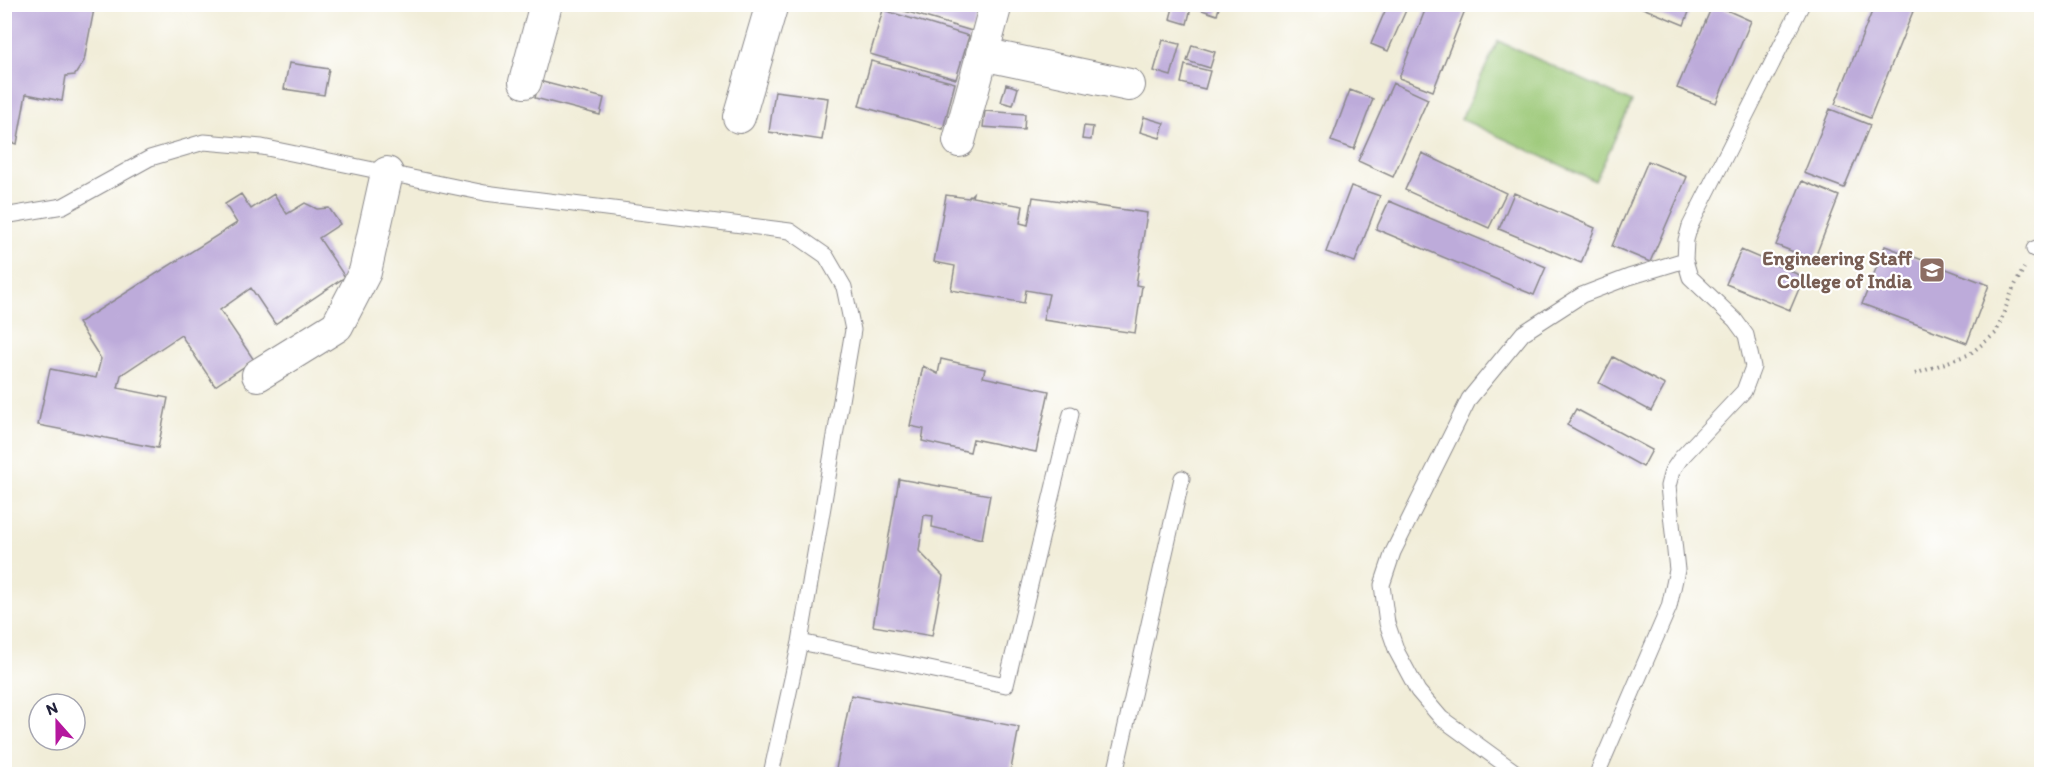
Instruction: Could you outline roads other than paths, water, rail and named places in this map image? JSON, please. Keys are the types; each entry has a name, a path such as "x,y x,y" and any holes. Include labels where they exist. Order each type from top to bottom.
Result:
{"street":[{"path":"525,82 546,4"},
{"path":"739,117 772,4"},
{"path":"959,141 996,4"},
{"path":"982,54 1129,85"},
{"path":"258,375 337,326 365,272 387,173"}],"lane":[{"path":"1597,774 1669,607 1677,570 1668,486 1672,471 1681,458 1744,391 1753,367 1746,334 1735,320 1690,277 1685,260 1686,240 1690,226 1802,4"},
{"path":"4,216 63,206 150,158 204,142 262,147 485,193 790,231 826,256 844,287 853,330 800,642 771,774"},
{"path":"1518,774 1441,718 1418,691 1397,652 1382,585 1393,552 1469,399 1523,333 1582,295 1629,277 1685,260"},
{"path":"800,642 1006,685 1071,414"},
{"path":"1115,774 1182,478"}],"place":[{"name":"Engineering Staff College of India","path":"1932,270"}]}
